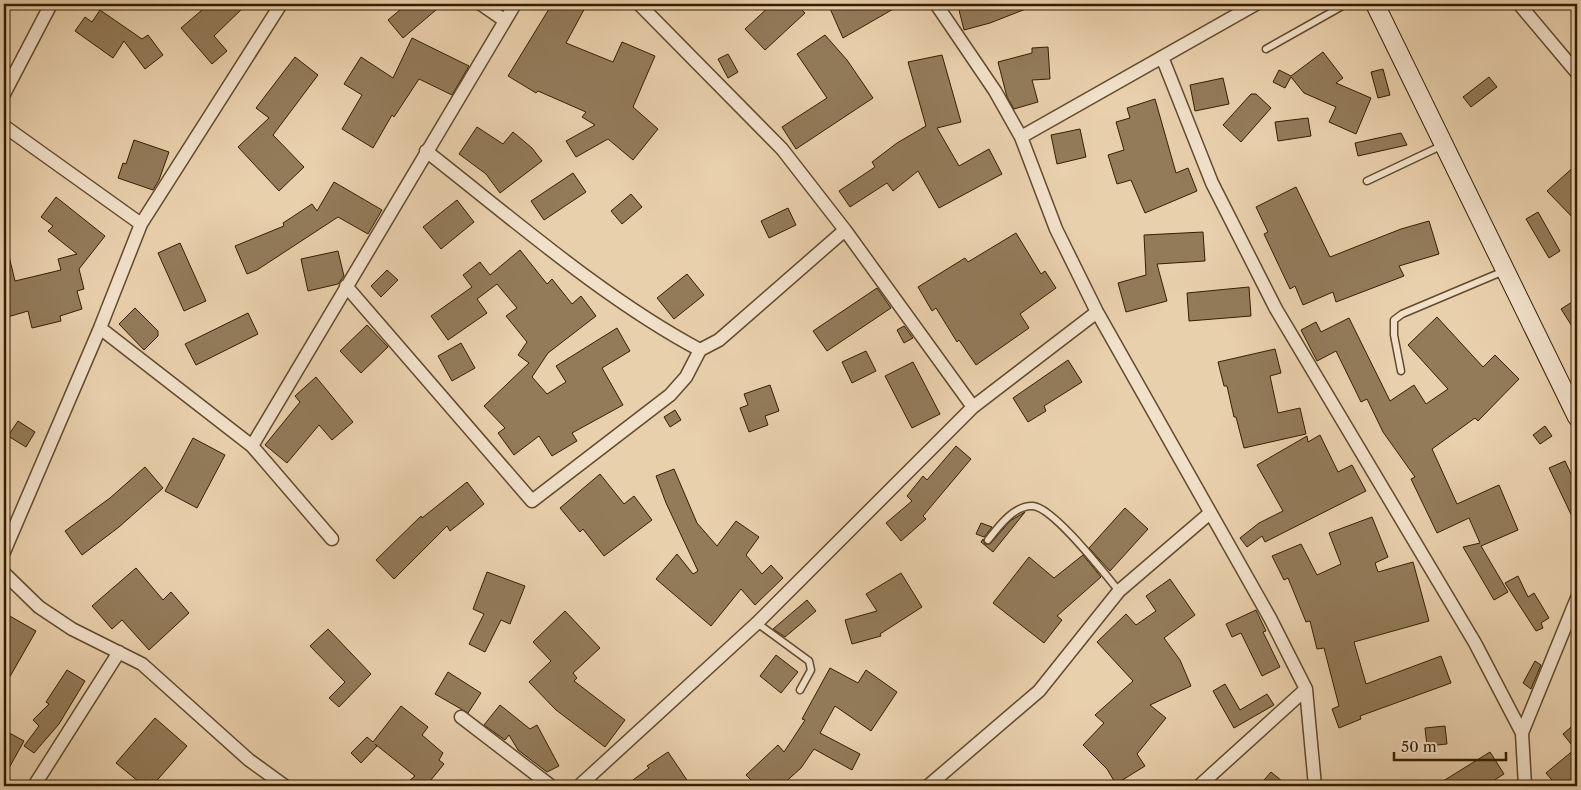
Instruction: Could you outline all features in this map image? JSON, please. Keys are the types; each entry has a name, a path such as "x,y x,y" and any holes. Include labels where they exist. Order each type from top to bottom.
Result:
{"main road":[{"path":"1375,4 1577,417"}],"street":[{"path":"4,94 51,4"},
{"path":"4,552 100,328 141,224 281,4"},
{"path":"481,4 504,20"},
{"path":"252,446 515,4"},
{"path":"640,4 782,149 846,230 973,407"},
{"path":"936,4 995,91 1021,137 1056,229 1097,312 1270,618 1306,689 1315,786"},
{"path":"1021,137 1256,4"},
{"path":"1519,4 1577,73"},
{"path":"1162,57 1212,183 1276,309 1476,643 1522,733 1525,786"},
{"path":"4,126 141,224"},
{"path":"426,151 598,285 679,339 700,350"},
{"path":"346,286 532,501 670,395 686,377 700,350 719,340 846,230"},
{"path":"579,786 757,623 973,407 1097,312"},
{"path":"100,328 252,446 332,539"},
{"path":"928,786 1039,691 1119,591 1210,513"},
{"path":"4,573 39,607 72,629 142,664 250,760 285,786"},
{"path":"1522,733 1577,598"},
{"path":"34,786 119,652"},
{"path":"1199,786 1306,689"},
{"path":"461,717 551,786"}],"lane":[{"path":"1266,49 1346,4"},
{"path":"1367,181 1444,144"},
{"path":"1401,372 1394,335 1394,320 1402,314 1506,270"},
{"path":"988,540 999,526 1016,512 1032,506 1044,509 1061,524 1119,591"},
{"path":"757,623 809,661 811,670 800,690"}],"building":[{"path":"209,4 247,4 214,36 227,51 212,64 181,28"},
{"path":"407,4 443,4 403,38 388,20"},
{"path":"552,4 587,4 566,43 613,62 622,42 655,56 633,107 658,129 633,160 608,139 576,157 566,141 595,125 582,117 586,112 538,91 536,93 508,76"},
{"path":"772,4 796,4 805,13 765,50 745,29"},
{"path":"828,4 902,4 843,38"},
{"path":"985,4 987,9 1002,4 1036,5 990,23 964,30 958,6"},
{"path":"100,10 142,39 148,35 163,55 145,69 124,41 113,58 75,31 85,17 92,22"},
{"path":"825,35 847,60 873,98 796,149 782,127 827,98 797,54"},
{"path":"412,38 469,66 452,95 419,79 394,117 392,115 373,148 342,129 362,95 344,84 361,57 393,78"},
{"path":"1048,47 1050,79 1032,80 1038,102 1014,109 1007,97 998,62 1032,53 1032,48"},
{"path":"1323,52 1343,78 1336,83 1371,98 1356,134 1329,122 1336,107 1304,93 1291,77 1285,88 1273,82 1279,70 1291,76"},
{"path":"728,54 738,72 728,78 718,59"},
{"path":"942,55 961,122 937,128 959,166 989,149 1002,174 939,208 918,171 893,191 887,183 850,207 839,191 875,167 872,162 897,143 926,126 908,62"},
{"path":"295,57 318,75 273,135 304,167 279,191 238,147 269,118 256,108"},
{"path":"1383,69 1390,95 1378,98 1371,72"},
{"path":"1489,77 1497,87 1471,107 1463,97"},
{"path":"1223,78 1229,104 1195,111 1190,85"},
{"path":"1251,94 1256,94 1271,108 1241,142 1223,125"},
{"path":"1155,99 1176,173 1188,168 1197,191 1145,213 1131,180 1117,184 1108,155 1124,150 1116,122 1130,118 1127,108"},
{"path":"1308,118 1311,136 1278,141 1275,122"},
{"path":"477,127 503,144 513,132 532,148 542,161 500,193 486,174 459,154"},
{"path":"1080,129 1086,157 1057,164 1051,135"},
{"path":"1401,133 1407,145 1358,156 1355,143"},
{"path":"134,140 169,152 159,180 153,190 118,178 123,163 126,164"},
{"path":"1577,164 1577,222 1547,191"},
{"path":"573,173 586,192 544,220 531,201"},
{"path":"334,182 382,210 368,234 338,217 257,270 247,274 235,246 284,226 283,223 312,204 317,211"},
{"path":"1296,187 1330,257 1401,229 1429,221 1439,254 1399,266 1404,276 1336,302 1333,292 1303,305 1295,286 1290,289 1264,234 1268,232 1256,207"},
{"path":"631,194 642,207 622,224 611,211"},
{"path":"56,197 105,236 79,269 84,289 77,291 82,309 60,316 61,321 32,328 28,311 4,318 4,253 8,252 15,281 61,270 58,259 77,254 48,231 53,226 41,217"},
{"path":"457,200 474,222 441,249 423,227"},
{"path":"788,208 796,225 769,238 761,221"},
{"path":"1538,212 1560,251 1549,258 1526,219"},
{"path":"1203,232 1205,261 1157,264 1167,301 1126,312 1118,283 1146,275 1144,235"},
{"path":"1016,233 1041,274 1045,271 1056,288 1020,314 1029,328 976,365 959,340 957,342 936,308 932,311 918,287 965,258 968,262"},
{"path":"180,243 206,301 184,311 158,253"},
{"path":"520,250 547,284 552,279 572,304 581,296 596,316 548,353 532,377 547,394 566,382 556,366 617,328 630,351 602,368 623,405 572,433 577,441 552,456 539,436 514,455 498,433 505,428 484,406 529,363 518,355 527,342 506,316 517,308 497,284 477,299 487,313 448,340 431,316 472,287 463,275 480,262 490,275"},
{"path":"338,251 344,276 338,284 308,291 301,259"},
{"path":"387,270 398,280 381,297 371,286"},
{"path":"687,274 704,295 674,319 657,298"},
{"path":"1249,287 1251,316 1189,321 1187,293"},
{"path":"877,288 891,308 827,351 813,331"},
{"path":"1572,302 1577,310 1577,334 1561,309"},
{"path":"135,308 158,331 158,336 144,350 119,324"},
{"path":"248,313 258,334 196,365 185,344"},
{"path":"1437,317 1483,367 1495,355 1519,379 1478,421 1475,418 1432,449 1457,504 1499,485 1518,530 1481,546 1508,592 1494,600 1463,547 1480,543 1469,518 1437,533 1411,479 1415,477 1383,432 1367,399 1361,402 1336,351 1317,361 1301,330 1316,322 1321,332 1349,318 1390,401 1414,385 1426,404 1448,389 1408,345"},
{"path":"367,325 388,347 361,373 340,351"},
{"path":"904,326 913,338 904,343 897,330"},
{"path":"461,343 475,368 452,381 438,356"},
{"path":"1275,349 1281,373 1270,376 1278,413 1300,408 1306,434 1244,448 1227,386 1224,386 1218,362"},
{"path":"866,351 876,371 852,383 842,362"},
{"path":"1068,360 1082,382 1044,406 1046,411 1028,422 1013,398"},
{"path":"913,362 940,414 912,428 885,376"},
{"path":"316,377 353,422 332,440 319,425 287,463 265,445 300,402 295,396"},
{"path":"770,385 779,411 765,416 768,425 749,432 740,408 748,405 744,394"},
{"path":"675,410 681,420 670,427 664,417"},
{"path":"18,421 35,432 26,447 8,436"},
{"path":"1545,426 1552,436 1540,444 1533,435"},
{"path":"1320,435 1338,472 1352,465 1366,491 1265,542 1262,536 1247,547 1240,538 1259,523 1283,511 1257,465 1307,436 1308,442"},
{"path":"193,438 225,455 197,508 165,491"},
{"path":"956,446 971,459 923,516 926,519 901,541 886,523 912,501 907,496 923,476 927,480"},
{"path":"1565,461 1577,487 1577,527 1549,468"},
{"path":"145,467 163,488 119,527 82,555 65,531 110,498"},
{"path":"674,469 697,523 717,546 736,521 759,537 746,555 762,574 771,565 783,578 755,605 741,589 711,626 656,579 677,554 693,574 698,571 666,503 656,476"},
{"path":"600,474 624,504 634,496 652,520 604,556 583,529 580,532 560,508"},
{"path":"467,482 484,504 450,531 447,526 394,579 376,560 421,516 422,518"},
{"path":"1125,508 1148,529 1110,571 1089,548"},
{"path":"1025,512 993,552 981,542 983,539 985,544 990,544 1010,521"},
{"path":"1372,517 1388,557 1375,563 1378,572 1413,562 1429,621 1354,642 1366,684 1441,656 1451,683 1360,716 1361,719 1339,728 1332,709 1339,706 1324,648 1317,649 1310,621 1306,622 1288,578 1284,580 1272,556 1301,544 1317,575 1341,564 1329,533"},
{"path":"981,523 992,527 984,537 976,534"},
{"path":"1083,555 1101,577 1057,616 1062,620 1044,643 993,603 1029,557 1054,578"},
{"path":"136,568 163,600 171,592 189,613 149,650 122,620 112,629 92,606"},
{"path":"487,572 525,586 510,624 501,620 485,652 469,644 484,614 473,609"},
{"path":"901,573 922,607 880,634 881,636 852,644 845,620 877,611 866,594"},
{"path":"1518,576 1528,597 1534,593 1549,618 1541,623 1543,628 1536,631 1505,583"},
{"path":"1170,579 1195,615 1164,638 1180,660 1191,686 1150,705 1166,718 1137,754 1145,766 1116,784 1107,769 1083,745 1104,723 1095,715 1133,681 1097,642 1126,614 1136,625 1156,611 1146,596"},
{"path":"807,600 816,611 785,637 773,629"},
{"path":"1256,610 1266,631 1263,632 1280,667 1262,676 1241,633 1232,637 1226,624"},
{"path":"565,611 600,648 573,673 577,678 574,681 625,720 605,747 556,710 529,682 551,661 533,642"},
{"path":"8,615 36,631 4,687 4,623"},
{"path":"328,629 371,674 339,707 329,698 345,682 310,646"},
{"path":"776,655 798,672 781,693 760,676"},
{"path":"1535,661 1541,665 1531,689 1523,683"},
{"path":"830,668 858,683 866,670 897,692 871,731 835,706 820,733 860,754 852,770 814,749 801,768 781,786 757,786 746,775 778,745 784,752 805,720 802,719"},
{"path":"67,670 85,681 59,724 34,753 24,746 39,726 33,720 49,704 46,702"},
{"path":"448,672 481,693 468,713 435,694"},
{"path":"1225,684 1240,710 1267,694 1274,705 1234,728 1213,691"},
{"path":"500,705 530,729 537,725 559,766 547,772 518,750 509,735 505,740 484,725"},
{"path":"401,706 428,727 422,735 443,753 439,760 444,764 426,786 403,786 415,776 375,744 377,746 361,763 351,753 367,737 373,742"},
{"path":"155,718 187,746 152,786 144,786 116,763"},
{"path":"1577,722 1577,786 1557,786 1546,773 1575,749 1563,734"},
{"path":"1445,726 1447,744 1427,746 1425,728"},
{"path":"4,730 24,741 4,777"},
{"path":"668,752 691,786 625,786 649,768 647,766"},
{"path":"1490,752 1504,774 1485,786 1435,786"},
{"path":"1271,772 1288,786 1259,786"}]}
